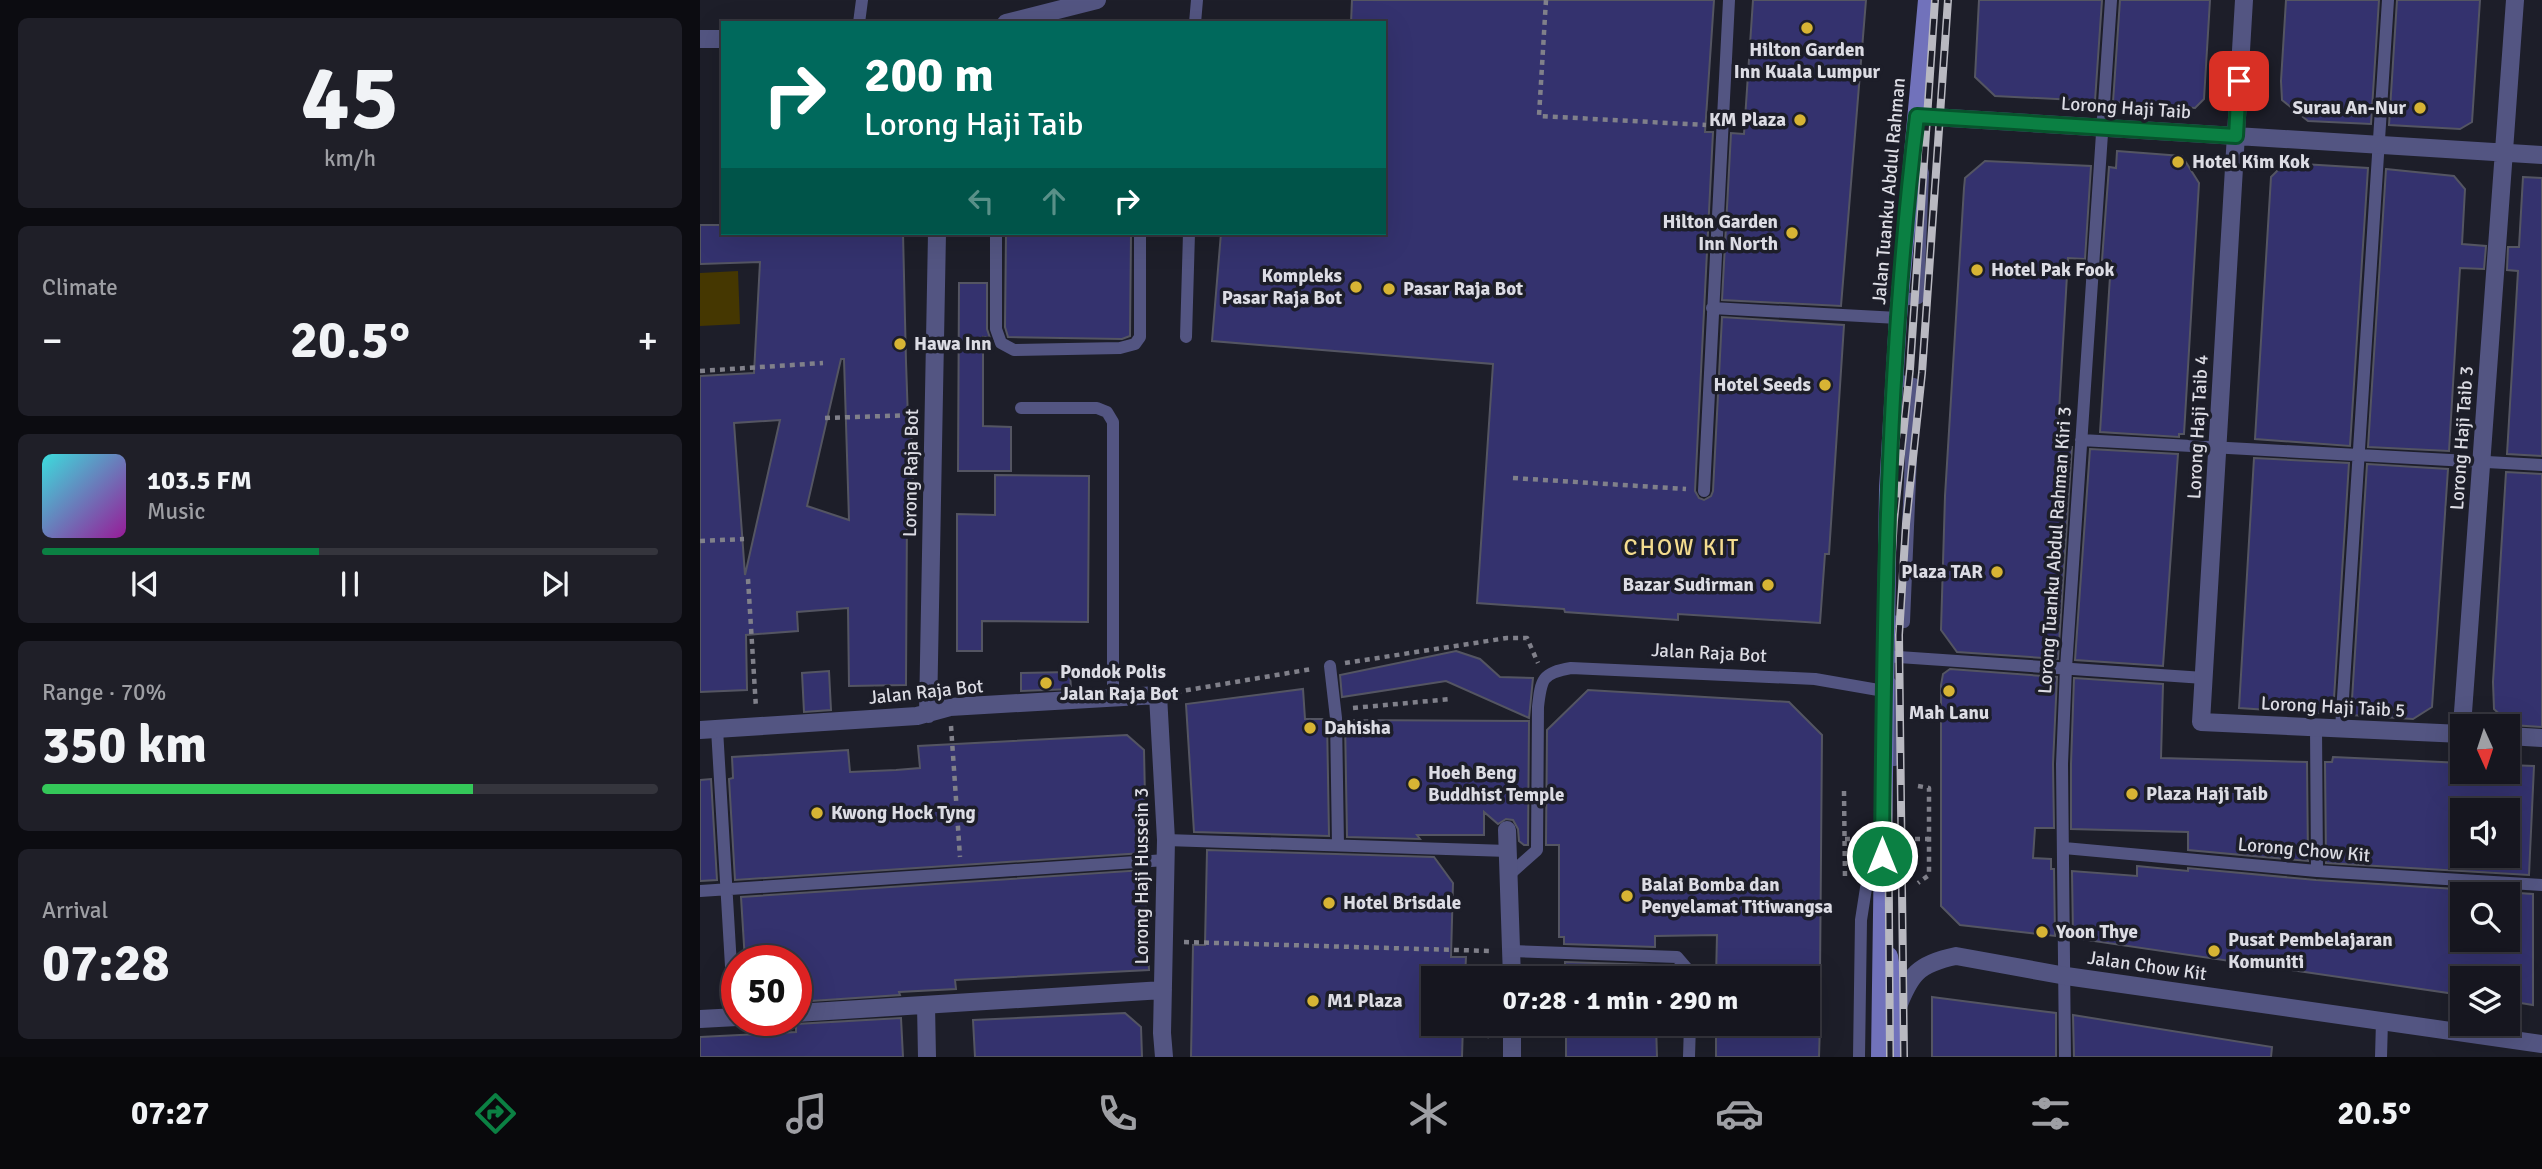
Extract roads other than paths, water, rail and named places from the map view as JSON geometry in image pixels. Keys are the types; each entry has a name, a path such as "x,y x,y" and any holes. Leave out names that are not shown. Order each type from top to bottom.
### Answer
{"main road":[{"name":"Jalan Tuanku Abdul Rahman","path":"1880,1057 1888,490 1899,309 1927,0"},
{"path":"1881,901 1897,1010 1896,1057"}],"street":[{"path":"1010,21 1044,6 1063,16 1097,0"},
{"name":"Lorong Haji Taib 4","path":"2201,722 2244,0"},
{"name":"Lorong Haji Taib 3","path":"2463,714 2515,0"},
{"path":"700,39 721,39"},
{"name":"Lorong Haji Taib","path":"1917,116 2542,155"},
{"name":"Lorong Raja Bot","path":"928,714 937,235"},
{"name":"Jalan Raja Bot","path":"708,729 928,714 950,707 1157,695"},
{"name":"Lorong Haji Hussein 3","path":"1157,695 1166,840 1164,1057"},
{"name":"Lorong Haji Taib 5","path":"2201,722 2450,734"},
{"path":"2520,737 2542,738"},
{"path":"1507,830 1512,966"},
{"name":"Jalan Chow Kit","path":"1897,1010 1909,979 1939,959 1956,956 2066,976 2542,1044"},
{"path":"812,1012 1163,990"},
{"path":"926,1005 927,1057"},
{"path":"700,1019 721,1018"},
{"path":"1512,1036 1512,1057"}],"lane":[{"path":"859,21 862,0"},
{"path":"1195,21 1197,0"},
{"path":"1704,491 1729,0"},
{"name":"Lorong Tuanku Abdul Rahman Kiri 3","path":"2065,1057 2062,764 2066,668 2111,0"},
{"path":"2341,729 2388,0"},
{"path":"996,235 996,328 1001,343 1014,350 1121,348 1135,344 1140,337 1140,235"},
{"path":"1186,337 1189,235"},
{"path":"1712,308 1899,309"},
{"path":"1021,408 1097,408 1107,412 1114,422 1113,699"},
{"path":"2081,440 2542,466"},
{"path":"1884,656 2204,678"},
{"path":"1330,666 1335,709 1338,845"},
{"name":"Jalan Raja Bot","path":"1510,874 1537,850 1538,707 1543,681 1553,671 1584,668 1884,684"},
{"path":"2316,727 2317,871"},
{"path":"708,729 730,945"},
{"path":"1166,840 1508,851"},
{"name":"Lorong Chow Kit","path":"2064,848 2317,871 2542,885"},
{"path":"1859,1057 1861,920 1866,888 1882,856"},
{"path":"700,891 1166,860"},
{"path":"1512,951 1676,957 1684,966"},
{"path":"2381,1057 2382,1021"},
{"path":"1689,1057 1690,1036"}],"railway":[{"path":"1890,1057 1887,632 1894,520 1910,369 1935,0"},
{"path":"1904,1057 1899,635 1906,524 1922,373 1948,0"}],"place":[{"name":"Hilton Garden Inn Kuala Lumpur","path":"1807,28"},
{"name":"Surau An-Nur","path":"2420,108"},
{"name":"KM Plaza","path":"1800,120"},
{"name":"Hotel Kim Kok","path":"2178,162"},
{"name":"Hilton Garden Inn North","path":"1792,233"},
{"name":"Hotel Pak Fook","path":"1977,270"},
{"name":"Kompleks Pasar Raja Bot","path":"1356,287"},
{"name":"Pasar Raja Bot","path":"1389,289"},
{"name":"Hawa Inn","path":"900,344"},
{"name":"Hotel Seeds","path":"1825,385"},
{"name":"Plaza TAR","path":"1997,572"},
{"name":"Bazar Sudirman","path":"1768,585"},
{"name":"Pondok Polis Jalan Raja Bot","path":"1046,683"},
{"name":"Mah Lanu","path":"1949,691"},
{"name":"Dahisha","path":"1310,728"},
{"name":"Hoeh Beng Buddhist Temple","path":"1414,784"},
{"name":"Plaza Haji Taib","path":"2132,794"},
{"name":"Kwong Hock Tyng","path":"817,813"},
{"name":"Balai Bomba dan Penyelamat Titiwangsa","path":"1627,896"},
{"name":"Hotel Brisdale","path":"1329,903"},
{"name":"Yoon Thye","path":"2042,932"},
{"name":"Pusat Pembelajaran Komuniti","path":"2214,951"},
{"name":"M1 Plaza","path":"1313,1001"}],"district":[{"name":"CHOW KIT","path":"1682,547"}]}
